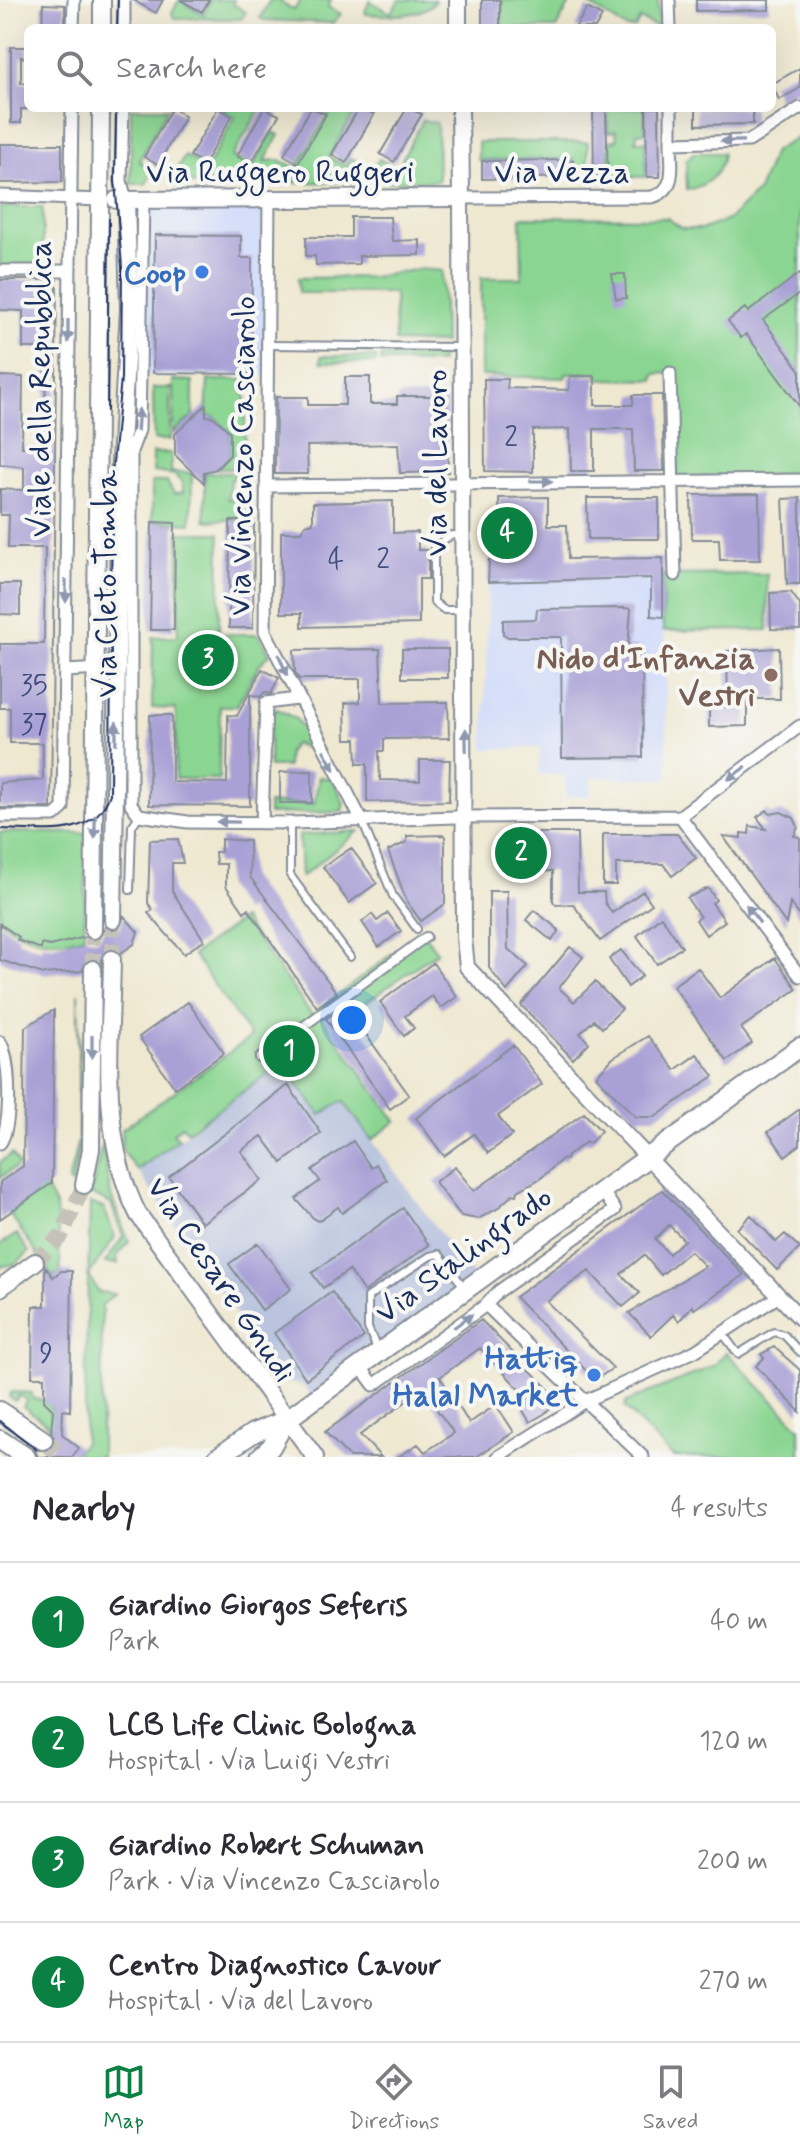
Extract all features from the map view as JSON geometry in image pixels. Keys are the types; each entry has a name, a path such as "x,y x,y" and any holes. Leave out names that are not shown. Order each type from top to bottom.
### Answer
{"main road":[{"path":"102,0 102,24"},
{"path":"458,0 458,24"},
{"name":"Viale della Repubblica","path":"93,930 101,112"},
{"name":"Via del Lavoro","path":"460,112 461,198"},
{"name":"Via Ruggero Ruggeri","path":"100,200 461,198"},
{"name":"Viale della Repubblica","path":"94,881 113,920 125,668 120,462 134,200"},
{"name":"Via Cesare Gnudi","path":"112,959 110,1119 119,1170 138,1214 315,1457"},
{"path":"84,1185 91,1149 93,969"},
{"name":"Via Stalingrado","path":"218,1457 253,1433 286,1420 800,1047"},
{"path":"3,1284 35,1262"},
{"path":"0,1411 43,1440"},
{"name":"Via Stalingrado","path":"260,1457 271,1447 286,1420"},
{"path":"0,1440 26,1457"}],"street":[{"path":"73,24 74,0"},
{"path":"124,0 124,24"},
{"path":"669,0 670,24"},
{"name":"Via Vezza","path":"461,198 661,194 672,180 671,143 749,141 800,108"},
{"name":"Viale della Repubblica","path":"0,816 54,816 61,812 64,805 72,112"},
{"name":"Viale della Repubblica","path":"123,112 121,181 134,200"},
{"path":"671,112 671,143"},
{"path":"0,196 100,200"},
{"name":"Via del Lavoro","path":"461,198 464,938 467,967 800,1318"},
{"name":"Via Vincenzo Casciarolo","path":"269,199 265,631 297,699 362,821"},
{"path":"0,271 68,271"},
{"path":"670,373 675,575"},
{"path":"267,486 463,481 800,480"},
{"path":"65,671 125,668"},
{"name":"Via Cleto Tomba","path":"125,668 131,804 139,815"},
{"path":"262,823 266,703 297,699"},
{"path":"139,815 188,822 262,823 680,816 800,726"},
{"path":"680,816 800,976"},
{"path":"260,1058 426,937"},
{"path":"0,1042 7,1066 6,1130 0,1143"},
{"name":"Via Stalingrado","path":"360,1366 374,1385 486,1305 499,1291 615,1210 602,1190"},
{"path":"498,1457 585,1401 695,1351 779,1296"},
{"name":"Via Stalingrado","path":"486,1305 643,1457"}],"lane":[{"path":"269,345 462,347"},
{"path":"463,536 452,535 436,543 434,602 444,610 463,610"},
{"path":"130,890 132,826 139,815"},
{"path":"362,821 393,896 417,929"},
{"path":"290,823 290,875 350,957"},
{"path":"378,1353 368,1328 368,1297 430,1256 439,1254 466,1289"},
{"path":"723,1334 738,1354 774,1332 784,1335 800,1352"}],"shaded area":[{"path":"147,208 262,209 274,218 272,376 145,375"},
{"path":"663,558 668,779 591,777 590,796 566,797 565,776 539,774 540,748 484,749 489,560"},
{"path":"282,1064 321,1115 343,1101 465,1267 478,1280 314,1400 303,1386 282,1381 137,1170"}],"green space":[{"path":"179,0 189,0 186,5 203,14 211,0 234,0 233,4 246,12 241,19 174,18 172,13"},
{"path":"270,0 282,0 281,3 294,10 301,0 331,0 328,7 341,14 333,23 263,20 260,18"},
{"path":"399,0 435,1 429,7 412,13 366,14 370,1 391,13"},
{"path":"502,0 572,0 558,24 502,24"},
{"path":"582,0 658,0 658,24 640,19 637,24 620,24"},
{"path":"131,112 166,112 139,161 154,169 146,184 131,184"},
{"path":"226,112 259,112 232,157 253,166 273,132 279,135 265,161 280,160 297,168 328,112 355,112 329,157 346,166 351,158 359,162 355,173 370,172 379,159 397,168 423,120 437,123 438,181 173,184 173,175 185,156 207,167 235,117"},
{"path":"608,112 645,112 645,132 637,133 636,141 645,141 646,177 609,177 609,141 617,140 616,131 608,132"},
{"path":"800,136 800,475 678,478 674,373 655,374 654,380 598,379 597,373 566,374 565,378 481,376 481,278 522,278 521,217 667,218 683,229 703,229 728,220 758,191 774,151"},
{"path":"478,142 588,142 588,177 575,177 574,159 478,160"},
{"path":"693,153 723,153 712,178 687,190 686,161"},
{"path":"0,207 43,207 43,267 0,267"},
{"path":"420,269 442,271 444,343 395,342 394,293 299,293 298,278 373,277"},
{"path":"321,356 376,357 376,363 321,362"},
{"path":"381,356 441,356 441,363 381,362"},
{"path":"173,380 193,381 193,416 173,433"},
{"path":"208,380 246,380 244,468 216,469 230,455 230,433 214,417 206,416"},
{"path":"153,388 170,388 170,440 154,440"},
{"path":"153,453 171,453 171,472 192,473 191,523 152,521 152,482 167,482 174,494 183,493 182,483 175,475 153,472"},
{"path":"205,473 240,473 230,480 228,499 237,500 239,485 248,483 248,519 205,521"},
{"path":"179,533 220,533 219,634 258,634 270,654 259,665 237,706 220,706 219,779 175,779 176,709 152,708 153,637 178,636"},
{"path":"767,574 768,630 663,631 663,575"},
{"path":"277,709 296,719 319,752 294,744 288,751 287,767 269,767 269,716"},
{"path":"319,777 333,779 344,803 342,812 268,814 268,804 314,804"},
{"path":"359,831 301,877 299,835"},
{"path":"0,832 87,833 84,936 61,941 40,940 20,933 0,920"},
{"path":"242,919 312,1015 422,931 437,952 359,1007 351,996 322,1018 396,1121 372,1140 343,1101 321,1115 282,1064 188,1131 182,1125 173,1133 179,1139 137,1170 122,1150 121,1130 251,1037 193,955"},
{"path":"78,993 81,1138 72,1184 92,1190 102,1143 111,1196 129,1242 117,1256 118,1264 105,1263 123,1237 111,1204 68,1183 78,1140"},
{"path":"12,1154 19,1165 0,1178 0,1162"},
{"path":"45,1187 56,1207 61,1271 53,1277 9,1213"},
{"path":"90,1203 104,1208 115,1237 89,1275 98,1292 115,1294 102,1305 101,1457 82,1457 76,1452 84,1442"},
{"path":"17,1234 29,1252 15,1264 0,1267 0,1245"},
{"path":"726,1352 800,1428 800,1457 673,1457 625,1408 626,1402 714,1366"},
{"path":"12,1392 32,1393 33,1399 44,1400 53,1410 53,1429 23,1406 27,1400 19,1395 15,1401 9,1397"}],"building":[{"path":"133,0 163,0 156,13"},
{"path":"180,0 209,0 202,12"},
{"path":"482,0 500,0 500,24 482,24"},
{"path":"696,0 769,0 769,10 696,11"},
{"path":"43,4 65,5 65,24 42,24"},
{"path":"587,8 602,16 597,24 577,24"},
{"path":"11,47 24,47 21,83 24,83 24,109 21,109 21,123 11,123"},
{"path":"800,68 800,88 779,100 776,82"},
{"path":"170,112 185,116 158,165 144,157"},
{"path":"216,112 232,116 204,164 190,156"},
{"path":"262,112 279,115 251,164 237,156"},
{"path":"309,112 326,114 298,163 284,155"},
{"path":"357,112 374,114 346,163 332,154"},
{"path":"405,112 422,114 394,162 380,154"},
{"path":"593,112 606,112 608,178 594,178"},
{"path":"646,112 659,112 660,177 647,177"},
{"path":"696,112 753,112 753,124 696,125"},
{"path":"0,144 62,144 62,182 0,183"},
{"path":"573,160 573,177 482,179 482,161"},
{"path":"351,217 390,217 392,241 420,240 420,255 359,256 359,264 316,265 315,256 306,256 306,237 351,237"},
{"path":"155,235 241,236 241,258 252,258 251,374 153,373"},
{"path":"800,273 800,293 763,320 800,370 800,407 746,334 741,338 728,321 745,308 748,312"},
{"path":"612,274 625,274 626,298 616,299"},
{"path":"0,280 57,280 51,808 0,808 0,783 43,780 43,743 10,743 10,708 0,708 0,644 44,644 45,548 8,548 9,515 0,515 0,489 24,490 24,467 0,464 0,376 23,377 22,447 45,447 46,348 23,348 23,311 0,310"},
{"path":"570,376 595,376 595,405 633,405 633,395 662,395 664,471 634,471 633,429 594,429 594,471 571,471 570,429 533,430 533,472 485,471 484,379 508,379 507,388 569,390"},
{"path":"345,377 370,377 370,404 397,404 397,396 446,396 448,472 400,473 398,444 307,446 308,474 275,474 276,397 308,397 308,405 345,405"},
{"path":"206,405 206,416 214,417 230,432 230,455 216,469 204,472 204,483 175,455 175,434"},
{"path":"759,494 760,560 720,560 719,539 692,539 691,495"},
{"path":"548,497 548,525 567,525 568,559 663,558 663,617 651,616 651,578 488,582 489,560 501,560 499,498"},
{"path":"587,498 659,498 659,539 588,539"},
{"path":"800,498 800,584 787,584 783,499"},
{"path":"393,501 393,533 418,532 418,550 428,550 428,579 419,579 419,624 302,627 302,613 281,613 281,532 301,532 305,525 313,523 313,503"},
{"path":"230,521 254,521 253,628 229,628"},
{"path":"152,522 175,523 174,630 150,630"},
{"path":"0,584 20,584 20,615 0,614"},
{"path":"791,592 800,605 800,630 771,629 770,593"},
{"path":"537,609 631,609 628,647 642,647 643,757 562,758 561,637 508,637 503,634 503,620 536,619"},
{"path":"779,648 780,699 747,699 747,726 709,727 709,707 728,707 727,651"},
{"path":"380,649 382,703 448,702 449,738 384,739 384,751 379,751 380,780 420,781 420,760 450,760 449,801 367,802 367,764 357,764 356,739 346,739 345,703 360,702 360,679 299,679 295,672 294,650"},
{"path":"402,649 448,649 448,678 402,678"},
{"path":"262,669 279,678 271,694 265,692 260,697 250,694 250,806 149,805 150,715 172,715 172,782 227,783 228,715 237,716"},
{"path":"312,771 312,803 280,803 280,772"},
{"path":"767,810 770,814 781,812 794,818 798,827 794,836 800,837 800,917 790,903 786,924 723,836 741,838 741,833 749,834 750,826 766,829 757,817"},
{"path":"515,833 577,833 578,892 604,892 605,903 612,913 643,891 652,904 600,941 573,904 556,905 553,901 553,871 516,872"},
{"path":"603,834 677,834 696,858 672,876 663,864 616,864 616,885 603,885"},
{"path":"445,835 445,904 421,921 407,902 388,851 407,842 407,836"},
{"path":"178,839 183,863 172,863 172,891 204,940 184,954 148,913 153,910 148,903 150,840"},
{"path":"221,839 249,841 250,877 337,993 317,1007 248,909 244,912 226,886 226,864 216,864 215,852 221,852"},
{"path":"351,848 377,883 349,903 323,867"},
{"path":"708,888 716,900 712,903 725,921 706,935 696,920 700,917 687,898"},
{"path":"489,891 507,891 508,949 528,966 507,991 489,968"},
{"path":"534,910 559,930 552,941 526,920"},
{"path":"388,913 401,931 379,947 362,922 372,914 377,921"},
{"path":"124,916 138,932 134,944 121,953 107,949 101,962 88,959 82,971 43,974 0,960 0,924 19,937 17,940 41,949 42,944 50,946 85,937 98,940 105,927 112,931 119,929"},
{"path":"661,916 682,947 657,964 637,936"},
{"path":"570,947 583,957 559,988 574,1002 595,982 622,1009 602,1028 594,1020 580,1033 589,1043 573,1059 521,1005"},
{"path":"621,950 642,976 628,987 609,959"},
{"path":"775,958 797,989 741,1028 752,1043 727,1061 673,986 698,968 720,998"},
{"path":"433,963 457,997 441,1008 432,996 405,1016 414,1028 404,1036 380,1002"},
{"path":"188,1002 224,1053 175,1088 139,1037"},
{"path":"345,1005 409,1095 390,1109 326,1019"},
{"path":"54,1010 52,1183 0,1219 0,1182 23,1166 25,1027"},
{"path":"648,1036 675,1070 697,1054 714,1076 655,1117 636,1117 596,1076 613,1058"},
{"path":"513,1045 542,1084 498,1116 512,1135 488,1153 474,1134 444,1156 416,1118"},
{"path":"288,1085 321,1133 282,1163 262,1136 241,1151 262,1180 202,1223 169,1177"},
{"path":"800,1109 800,1145 785,1156 768,1132"},
{"path":"584,1113 601,1131 590,1143 586,1142 541,1178 478,1219 461,1216 435,1182 455,1167 474,1191"},
{"path":"353,1141 371,1168 376,1164 387,1180 342,1213 338,1207 318,1221 296,1199 320,1181 312,1170"},
{"path":"662,1190 744,1275 694,1309 692,1306 679,1321 673,1315 651,1336 629,1313 705,1266 690,1251 661,1275 644,1255 621,1274 640,1293 623,1307 589,1271 546,1301 613,1368 595,1380 515,1297","holes":["669,1225 684,1240 669,1254 655,1239"]},
{"path":"403,1208 429,1245 364,1292 349,1270 323,1288 312,1273"},
{"path":"751,1215 776,1242 785,1234 800,1248 777,1270 737,1229"},
{"path":"258,1243 291,1289 262,1310 229,1264"},
{"path":"45,1266 53,1277 61,1271 72,1271 70,1411 63,1410 62,1434 79,1448 72,1457 38,1457 35,1450 49,1450 55,1440 51,1431 53,1410 44,1401 44,1377 32,1377 33,1306 45,1306"},
{"path":"332,1292 364,1337 306,1379 274,1333"},
{"path":"481,1320 559,1400 544,1414 530,1422 522,1409 531,1401 480,1348 440,1377 469,1423 496,1405 514,1432 476,1457 398,1457 418,1444 425,1452 454,1433 422,1390 360,1435 381,1457 349,1457 325,1432"},
{"path":"774,1347 800,1370 800,1412 756,1366 764,1358 761,1354"}],"tunnel":[{"path":"112,959 113,920"},
{"path":"93,930 93,969"},
{"path":"35,1262 61,1236 84,1185"},
{"path":"43,1440 64,1457"}],"tram line":[{"path":"117,24 118,0"},
{"path":"0,829 48,830 78,826 92,819 110,794 112,474 121,378 122,267 115,181 116,112"},
{"path":"107,411 109,219"},
{"path":"0,1421 36,1449"}],"place":[{"name":"Coop","path":"202,272"},
{"name":"Centro Diagnostico Cavour","path":"507,533"},
{"name":"Giardino Robert Schuman","path":"208,660"},
{"name":"Nido d'Infanzia Vestri","path":"771,675"},
{"name":"LCB Life Clinic Bologna","path":"521,853"},
{"name":"Giardino Giorgos Seferis","path":"289,1051"},
{"name":"Hattiq Halal Market","path":"594,1375"}]}
